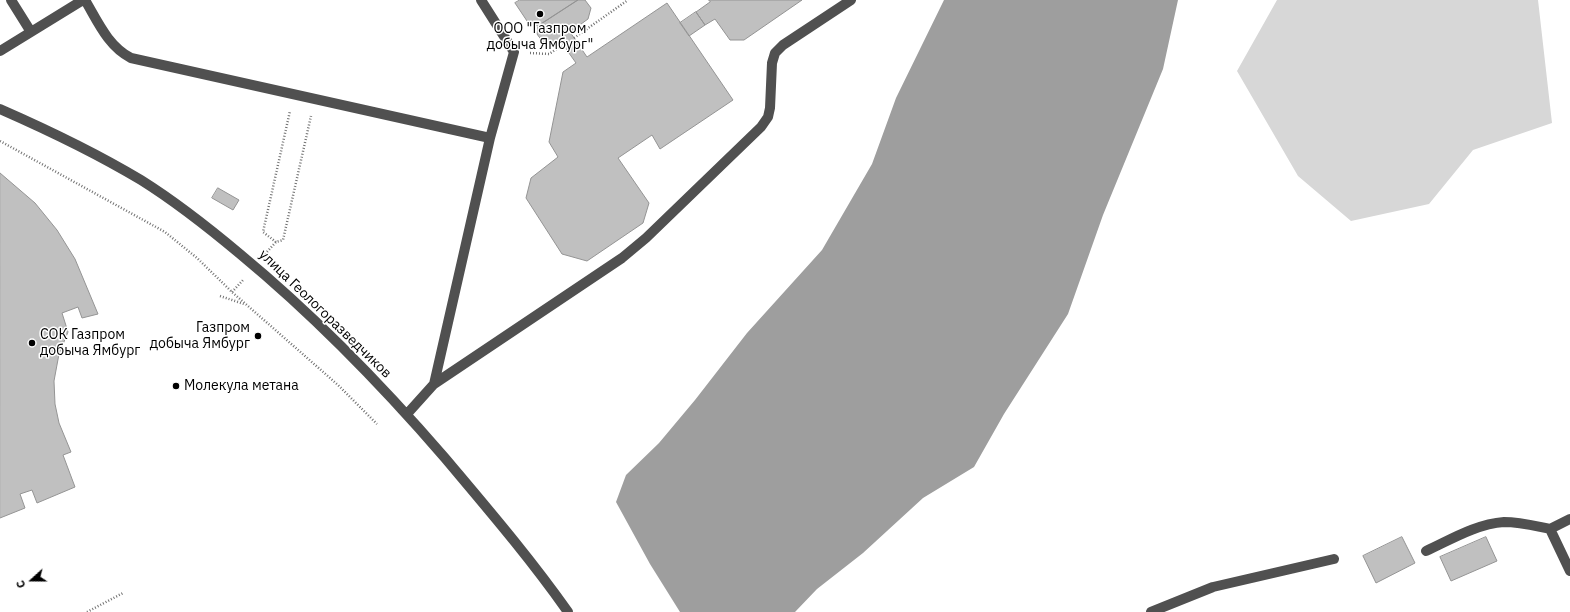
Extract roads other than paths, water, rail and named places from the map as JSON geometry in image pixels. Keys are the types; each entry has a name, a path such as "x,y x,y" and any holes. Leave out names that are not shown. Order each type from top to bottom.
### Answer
{"street":[{"path":"11,0 30,32"},
{"path":"0,51 84,0 112,44 120,52 131,58 490,138"},
{"path":"434,384 490,138 514,52 481,0"},
{"path":"407,414 434,384 622,258 646,238 761,127 768,118 770,108 772,63 775,53 783,45 851,0"},
{"name":"улица Геологоразведчиков","path":"0,109 79,145 142,181 206,225 255,266 352,355 407,414 516,544 568,612"},
{"path":"1426,551 1472,530 1487,525 1503,522 1519,523 1550,529 1570,519"},
{"path":"1550,529 1570,571"},
{"path":"1151,612 1213,587 1334,559"}],"place":[{"name":"ООО \"Газпром добыча Ямбург\"","path":"540,14"},
{"name":"Газпром добыча Ямбург","path":"258,336"},
{"name":"СОК Газпром добыча Ямбург","path":"32,343"},
{"name":"Молекула метана","path":"176,386"}]}
